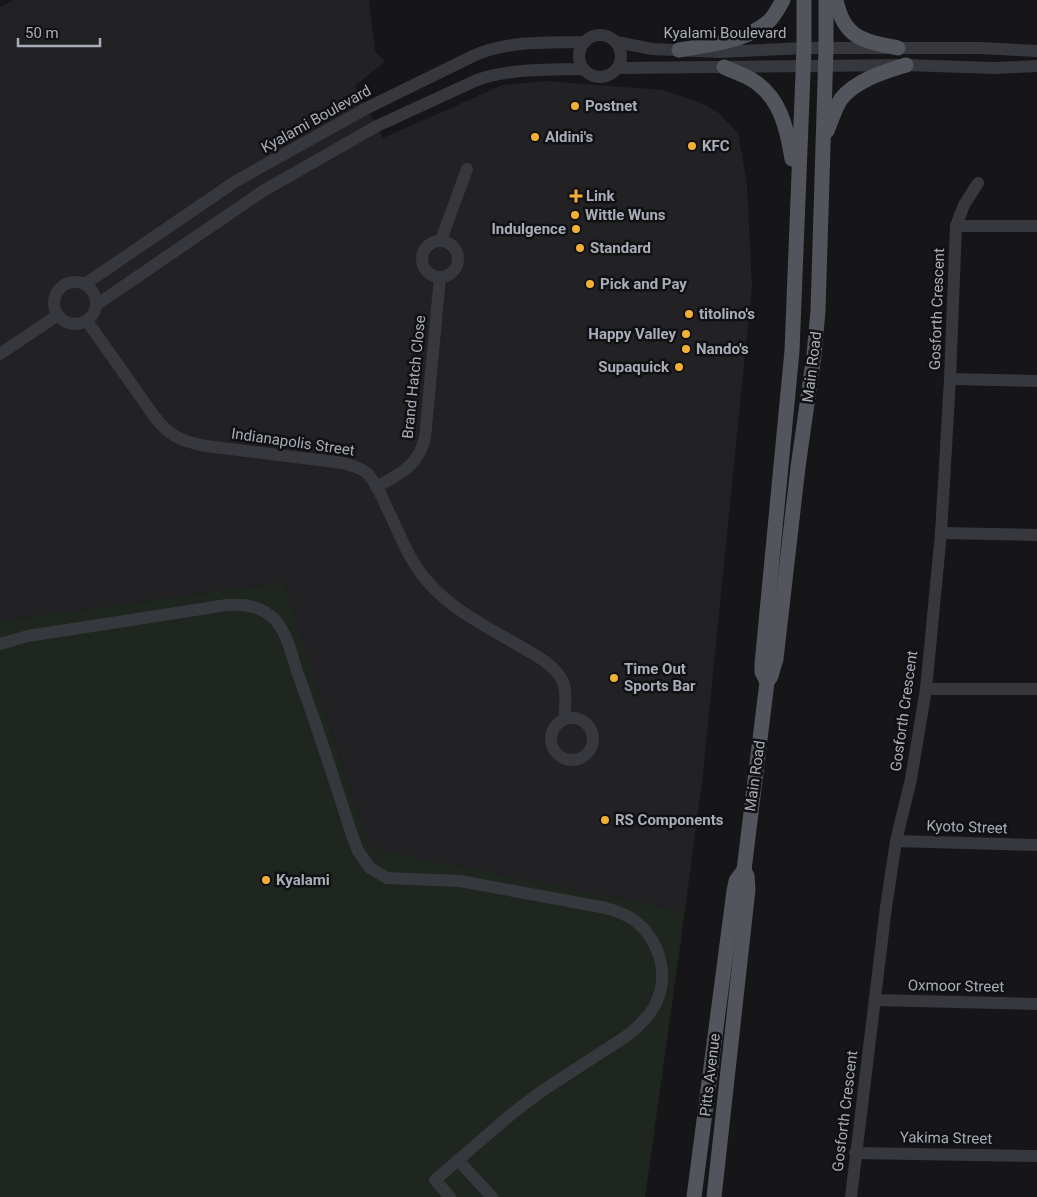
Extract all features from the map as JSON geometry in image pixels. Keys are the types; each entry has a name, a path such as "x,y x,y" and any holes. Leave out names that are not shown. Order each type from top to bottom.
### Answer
{"main road":[{"path":"679,50 724,42 752,33 768,22 784,0"},
{"path":"804,0 804,48"},
{"path":"826,0 826,48"},
{"path":"836,0 846,27 854,34 865,41 898,48"},
{"name":"Main Road","path":"767,682 762,672 762,664 792,351 804,48"},
{"name":"Main Road","path":"733,954 748,889 748,876 744,870 767,682 771,676 776,659 798,467 814,355 818,311 826,48"},
{"path":"824,140 840,100 849,91 880,74 906,65"},
{"path":"724,67 750,78 780,108 785,123 797,193"},
{"name":"Pitts Avenue","path":"694,1197 733,954"},
{"name":"Pitts Avenue","path":"714,1197 733,954"}],"street":[{"name":"Kyalami Boulevard","path":"85,284 253,171 367,108 473,56 502,46 585,42 600,36 611,38 616,42 652,49 719,52 804,48 1003,48 1037,51"},
{"path":"585,42 579,54 580,60 584,69 593,76 600,77 613,73 618,68 621,54 616,42"},
{"path":"935,48 935,66"},
{"path":"618,68 906,65 994,68 1037,66"},
{"path":"96,305 263,191 377,126 494,74 520,71 584,69"},
{"path":"441,240 466,169"},
{"name":"Gosforth Crescent","path":"851,1197 886,907 896,841 911,779 926,689 941,533 956,226 964,205 978,183"},
{"path":"956,226 1037,226"},
{"path":"441,240 452,244 456,248 459,259 455,270 446,276 440,277 434,276 425,269 422,258 423,252 430,243 441,240"},
{"name":"Brand Hatch Close","path":"376,487 410,467 422,449 425,438 440,277"},
{"path":"78,282 85,284 94,293 96,305 92,316 87,321 81,323 68,323 58,315 54,303 58,291 70,283 78,282"},
{"path":"0,354 58,315"},
{"name":"Indianapolis Street","path":"87,321 154,416 163,428 173,436 206,446 343,463 356,467 366,473 376,487 414,564 442,597 542,660 562,679 565,688 565,718 562,721"},
{"path":"950,379 1037,381"},
{"path":"941,533 1037,535"},
{"path":"0,644 28,636 227,605 243,604 256,608 269,615 282,631 308,699 353,838 358,851 370,868 387,878 460,881 606,908 634,920 644,929 656,945 661,964 661,988 657,1003 648,1016 641,1025 628,1035 528,1101 435,1180 450,1197"},
{"path":"926,689 1037,689"},
{"name":"Kyoto Street","path":"896,841 1037,845"},
{"name":"Oxmoor Street","path":"874,1000 1037,1004"},
{"name":"Yakima Street","path":"856,1153 1037,1156"},
{"path":"458,1160 492,1197"}],"shaded area":[{"path":"13,0 369,0 375,51 385,61 355,86 383,138 503,85 545,81 663,90 699,102 719,113 738,133 747,184 752,285 703,774 685,911 377,850 367,844 284,582 0,621 0,7"},
{"name":"Kyalami","path":"284,582 367,844 378,850 685,911 645,1197 0,1197 0,621"}],"place":[{"name":"Postnet","path":"575,106"},
{"name":"Aldini's","path":"535,137"},
{"name":"KFC","path":"692,146"},
{"name":"Link","path":"576,196"},
{"name":"Wittle Wuns","path":"575,215"},
{"name":"Indulgence","path":"576,229"},
{"name":"Standard","path":"580,248"},
{"name":"Pick and Pay","path":"590,284"},
{"name":"titolino's","path":"689,314"},
{"name":"Happy Valley","path":"686,334"},
{"name":"Nando's","path":"686,349"},
{"name":"Supaquick","path":"679,367"},
{"name":"Time Out Sports Bar","path":"614,678"},
{"name":"RS Components","path":"605,820"},
{"name":"Kyalami","path":"266,880"}]}
